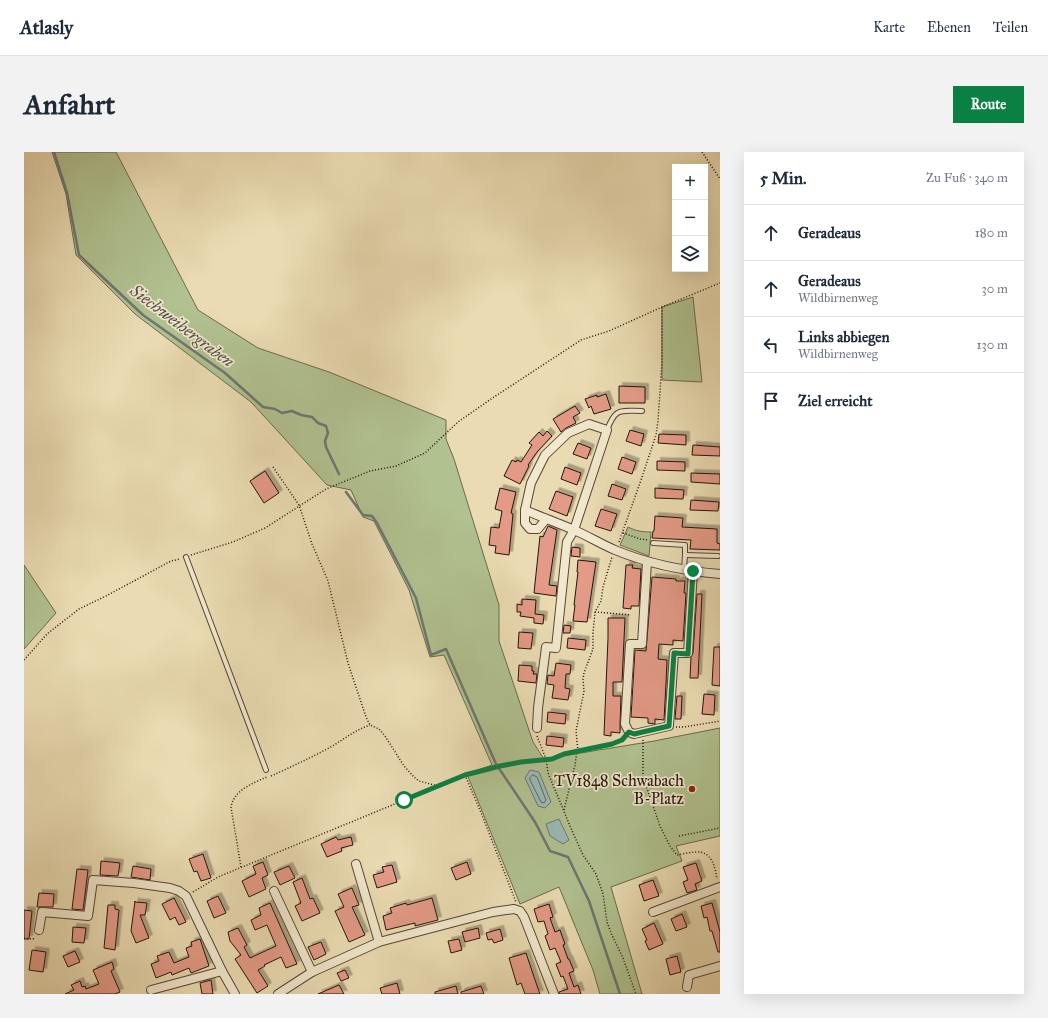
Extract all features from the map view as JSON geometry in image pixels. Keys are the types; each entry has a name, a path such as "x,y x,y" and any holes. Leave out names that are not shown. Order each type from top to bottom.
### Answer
{"street":[{"path":"537,728 538,708 546,647 556,648 567,542 574,530 608,430 589,424 568,433 545,455 531,483 525,523 530,529 538,529 546,519"},
{"path":"526,510 574,530 616,550 647,562 684,570 720,574"},
{"path":"647,562 642,644 630,644 625,724 629,732 634,734 669,726 674,653 688,654 693,571"},
{"path":"356,864 379,942"},
{"path":"39,930 42,912 88,916 93,880 134,883 170,888 180,891 186,896 191,905 222,971 235,994"},
{"path":"653,912 720,888"},
{"path":"274,890 312,972"},
{"path":"278,994 312,972 379,942 493,912 517,910 524,917 554,994"},
{"path":"687,987 689,975 720,966"},
{"path":"151,990 222,971"}],"lane":[{"path":"608,430 612,418 619,412 642,411"},
{"path":"653,543 685,545 684,570"},
{"path":"685,554 718,556"},
{"path":"186,557 266,770"}],"path":[{"path":"702,152 720,179"},
{"path":"24,660 47,634 79,609 113,593 171,561 233,542 265,528 326,489 370,472 396,466 425,453 458,422 581,340 609,331 720,283"},
{"path":"563,811 575,765 577,751 576,731 584,691 584,673 593,649 595,612 601,601 603,587 611,560 623,533 656,435 662,362 662,307"},
{"path":"273,467 299,505 312,544 328,581 348,663 370,725 379,729 385,736 404,766 414,777 419,781 438,786"},
{"path":"623,533 640,539 652,541 653,543"},
{"path":"595,612 631,615"},
{"path":"669,726 684,727 720,721"},
{"path":"241,867 231,807 232,802 240,792 257,782 331,747 360,728 370,725"},
{"path":"537,728 538,741 546,759 548,773 583,855 596,874 603,894 607,922 623,958 636,994"},
{"path":"186,896 218,877 241,867 465,775 521,762 552,759 564,754 612,744 622,740 629,732"},
{"path":"644,732 643,777 660,826 670,846 677,855 698,852 704,853 713,861 720,888"},
{"path":"465,775 482,815 517,910"},
{"path":"679,836 720,828"},
{"path":"24,938 34,939 39,930"}],"green space":[{"path":"52,152 116,152 198,310 258,348 329,372 446,420 446,439 454,459 499,605 499,641 533,742 544,759 654,741 720,728 720,836 676,846 682,861 611,887 642,994 600,994 593,970 559,887 520,904 467,774 492,765 444,655 430,657 409,590 374,521 363,517 351,490 327,485 251,402 135,314 76,255 66,194"},
{"path":"693,297 702,382 662,380 662,307"},
{"path":"628,527 639,531 651,532 649,556 620,545"},
{"path":"24,565 56,613 24,649"}],"water":[{"path":"530,770 539,772 551,802 545,808 538,806 525,778"},
{"path":"559,819 569,840 563,844 550,836 546,824"}],"building":[{"path":"619,386 645,387 645,403 619,403"},
{"path":"606,394 611,409 594,414 591,406 589,408 585,399"},
{"path":"575,406 580,413 573,417 576,423 561,432 553,419"},
{"path":"630,430 644,434 641,446 626,441"},
{"path":"547,431 552,436 537,452 528,465 529,466 520,484 504,476 512,460 521,462 532,445 529,443 539,432 543,436"},
{"path":"659,434 686,435 686,445 658,443"},
{"path":"578,443 591,448 587,459 573,454"},
{"path":"693,445 720,447 720,456 692,455"},
{"path":"622,457 636,462 632,474 618,469"},
{"path":"657,461 685,462 685,471 657,470"},
{"path":"565,467 581,473 577,485 561,479"},
{"path":"265,471 279,493 264,503 250,481"},
{"path":"691,473 720,474 720,484 691,482"},
{"path":"612,484 626,489 622,500 608,496"},
{"path":"500,488 516,492 511,513 513,514 509,555 495,553 496,546 489,545 491,527 499,528 502,511 495,509"},
{"path":"655,488 684,490 683,499 655,498"},
{"path":"556,491 573,497 567,516 549,509"},
{"path":"691,500 719,502 718,511 690,510"},
{"path":"601,509 617,514 611,531 595,526"},
{"path":"655,516 683,518 682,527 717,529 717,543 720,544 720,550 690,549 691,540 652,538"},
{"path":"548,526 557,530 549,585 557,586 556,596 534,593 540,536 543,537"},
{"path":"572,547 580,548 580,557 571,556"},
{"path":"578,560 596,562 587,622 573,621"},
{"path":"626,565 633,565 632,568 641,569 639,606 631,606 631,609 623,608"},
{"path":"652,577 685,581 684,593 686,593 683,641 673,640 673,645 659,644 658,659 667,660 666,683 664,720 655,719 655,724 648,723 648,718 631,717 635,650 646,651"},
{"path":"697,594 702,594 698,678 690,678 691,657 693,653"},
{"path":"522,599 536,600 535,614 544,615 543,624 534,623 534,618 520,616 521,612 517,612 517,604 522,605"},
{"path":"608,618 625,618 622,682 613,682 613,696 621,696 620,733 611,732 611,736 604,735"},
{"path":"564,625 571,626 570,633 563,633"},
{"path":"519,632 533,633 531,649 518,648"},
{"path":"568,638 586,640 585,650 567,648"},
{"path":"714,647 720,647 720,686 712,685"},
{"path":"556,663 571,665 570,674 566,674 565,688 570,689 568,700 552,698 554,685 547,684 548,675 554,676"},
{"path":"519,665 532,666 532,671 534,671 533,674 537,674 536,683 518,681"},
{"path":"704,694 715,695 714,715 702,714"},
{"path":"677,696 682,696 681,719 675,719"},
{"path":"548,712 566,714 565,724 547,722"},
{"path":"547,736 564,738 563,747 546,745"},
{"path":"336,837 338,840 351,837 353,845 341,848 342,851 327,857 321,844"},
{"path":"203,854 211,878 201,881 197,871 194,872 189,859"},
{"path":"101,861 120,863 118,876 100,875"},
{"path":"263,862 268,875 262,878 266,889 249,897 242,881 256,874 253,866"},
{"path":"467,862 471,874 456,880 451,868"},
{"path":"696,863 702,881 695,884 697,890 687,893 683,882 688,880 683,867"},
{"path":"392,865 397,882 377,888 373,875 384,872 382,867"},
{"path":"133,866 151,869 150,880 131,877"},
{"path":"289,866 295,878 280,885 274,872"},
{"path":"77,869 88,870 83,910 72,909"},
{"path":"302,878 310,899 313,898 320,913 302,921 295,906 301,903 293,882"},
{"path":"653,880 659,896 644,901 639,885"},
{"path":"352,888 359,905 352,907 365,935 349,942 335,911 344,907 338,894"},
{"path":"39,893 54,894 53,907 37,907"},
{"path":"218,896 226,913 214,918 207,901"},
{"path":"174,898 186,922 179,925 175,917 170,920 162,904"},
{"path":"432,898 438,920 415,926 415,923 386,930 383,916 392,913 390,908"},
{"path":"135,901 147,903 145,915 140,915 149,938 136,943 131,931"},
{"path":"270,903 297,964 286,968 281,957 264,965 265,966 258,970 268,986 257,993 235,959 241,955 230,941 228,932 238,928 247,945 244,947 250,958 276,946 267,925 255,930 251,920 261,915 259,908"},
{"path":"712,903 720,932 720,952 718,952 712,931 710,931 707,917 704,918 701,906"},
{"path":"549,904 553,917 550,918 555,932 560,930 565,944 563,945 574,971 569,973 574,987 578,985 581,994 559,994 559,992 568,989 556,964 561,962 555,948 550,950 545,936 548,934 544,921 538,922 534,909"},
{"path":"108,905 115,905 115,909 119,910 115,950 104,948"},
{"path":"24,910 32,911 29,939 24,939"},
{"path":"682,914 687,927 676,931 671,919"},
{"path":"654,923 663,944 649,950 645,941 647,940 642,929"},
{"path":"73,927 86,928 84,943 72,942"},
{"path":"478,928 480,938 465,942 462,932"},
{"path":"500,929 503,940 494,943 492,939 488,940 486,933"},
{"path":"200,939 209,966 191,973 189,968 172,975 171,972 156,978 151,964 159,961 157,956 169,952 174,963 189,957 186,948 192,946 191,942"},
{"path":"459,939 462,950 451,953 448,941"},
{"path":"321,942 326,954 314,960 308,947"},
{"path":"32,950 46,952 43,972 29,970"},
{"path":"75,951 80,962 68,967 63,956"},
{"path":"526,953 540,994 525,994 521,983 517,985 509,958"},
{"path":"677,956 681,972 670,975 666,959"},
{"path":"112,962 114,969 111,971 120,992 115,994 65,994 74,990 71,985 80,981 82,987 85,986 86,989 99,984 93,970"},
{"path":"345,970 349,978 341,981 337,973"},
{"path":"211,980 213,994 202,994 200,983"},
{"path":"397,983 400,994 382,994 380,988"},
{"path":"339,985 344,994 318,994"},
{"path":"456,986 458,994 435,994 435,992"},
{"path":"481,986 484,994 461,994 461,992"}],"waterway":[{"name":"Siechweihergraben","path":"54,152 67,193 79,255 143,315 225,373 263,407 275,409 282,413 292,411 301,415 312,417 318,423 326,426 328,433 325,441 326,447 339,474"},
{"name":"Siechweihergraben","path":"346,492 363,515 372,516 377,523 416,598 431,655 446,649 496,764 535,822 550,851 568,857 589,901 620,994"}],"place":[{"name":"TV1848 Schwabach B-Platz","path":"692,789"}],"route":[{"path":"404,800 465,775 521,762 552,759 564,754 612,744 622,740 629,732 634,734 669,726 674,653 688,654 693,571"}]}
